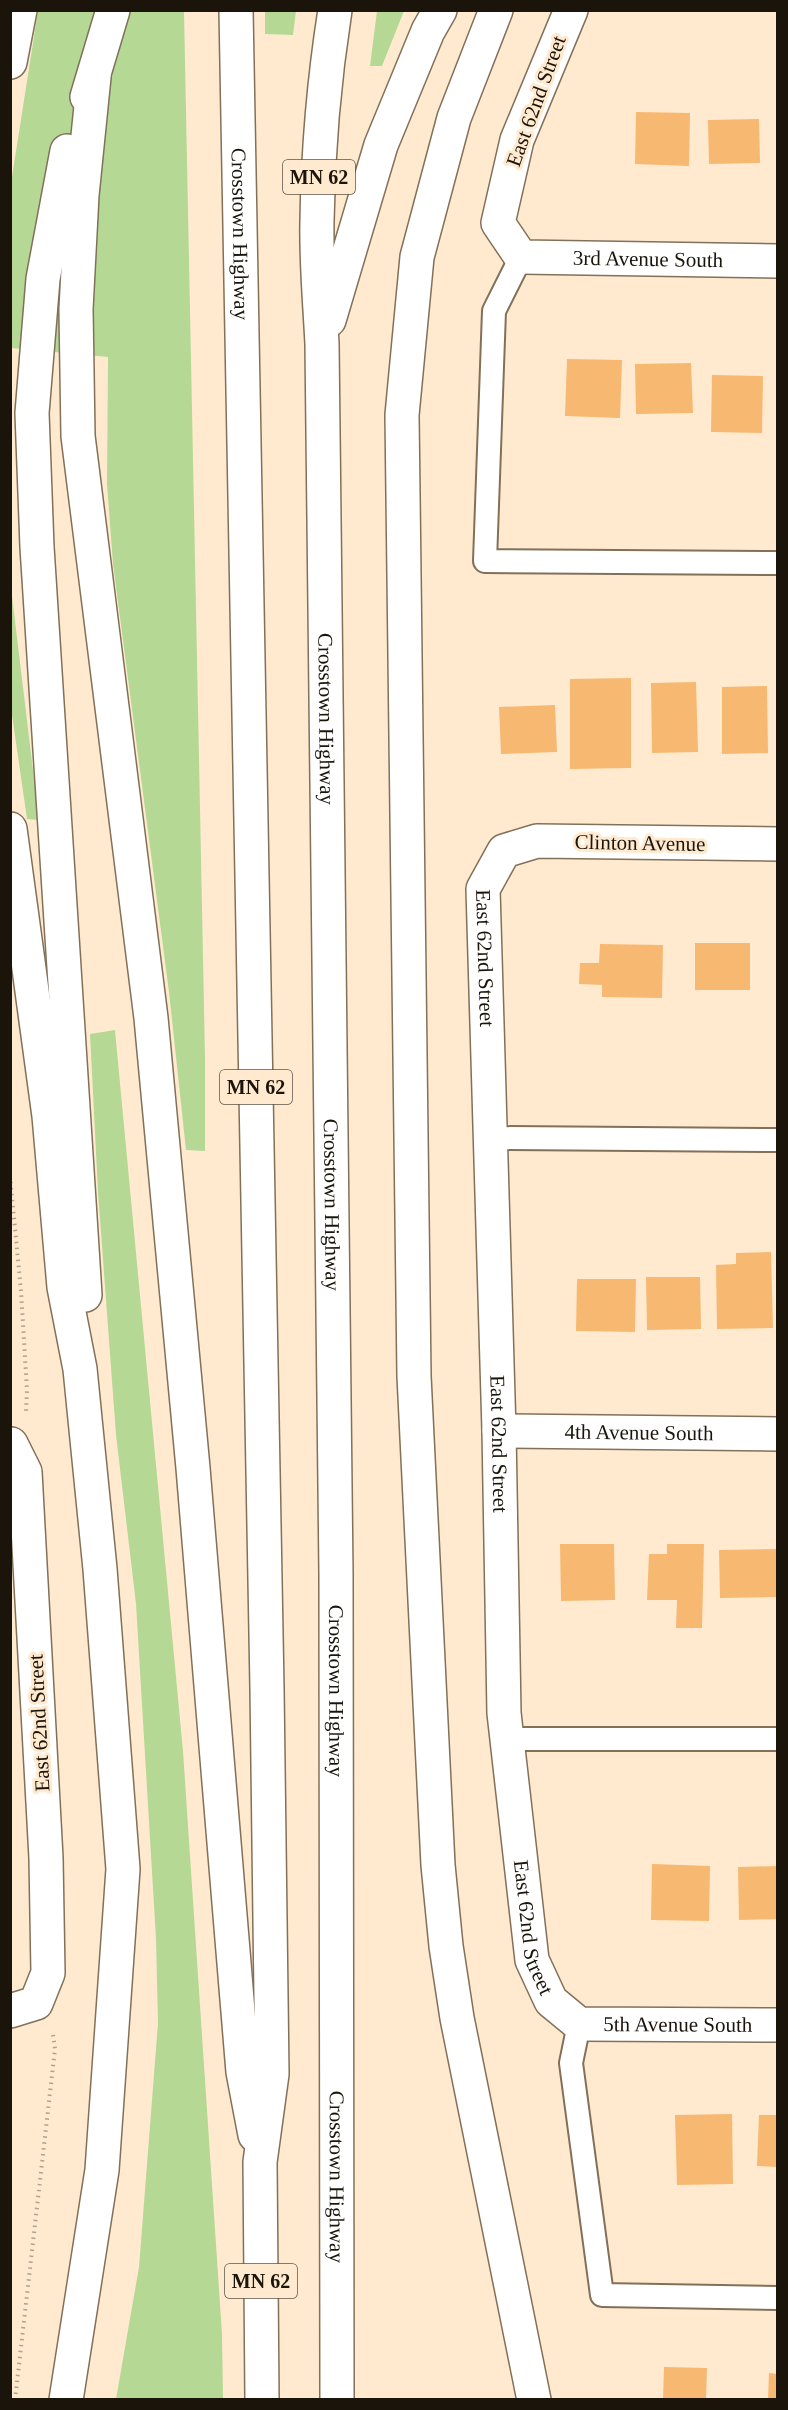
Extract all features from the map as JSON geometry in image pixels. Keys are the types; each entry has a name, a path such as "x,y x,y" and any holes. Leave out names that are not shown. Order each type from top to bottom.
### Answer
{"main road":[{"path":"10,63 20,10"},
{"path":"80,1369 86,1286 37,547 32,413 43,279 66,155 94,77 113,10"},
{"name":"Crosstown Highway","path":"236,10 267,1676 272,2073 260,2162 262,2400"},
{"name":"Crosstown Highway","path":"335,10 329,48 316,223 322,345 336,1574 337,2400"},
{"path":"322,345 381,145 428,31 440,10"},
{"path":"496,10 454,118 417,257 402,416 414,1376 438,1865 446,1946 459,2029 534,2400"},
{"name":"East 62nd Street","path":"520,257 498,223 517,140 571,10"},
{"path":"94,77 82,195 78,264 76,309 78,436 151,1018 194,1479 243,2072 260,2162"},
{"name":"3rd Avenue South","path":"520,257 777,261"},
{"path":"10,829 49,1116 64,1287 80,1369 123,1869 102,2170 66,2400"},
{"name":"Clinton Avenue","path":"504,851 537,841 777,844"},
{"name":"East 62nd Street","path":"504,851 483,889 500,1431 503,1678 507,1739 532,1960 551,2001 579,2024"},
{"name":"4th Avenue South","path":"500,1431 777,1434"},
{"name":"East 62nd Street","path":"10,1444 25,1472 46,1858 48,1973 23,2007"},
{"name":"5th Avenue South","path":"579,2024 777,2025"}],"lane":[{"path":"520,257 494,311 485,561 777,563"},
{"path":"491,1138 777,1140"},
{"path":"507,1739 777,1739"},
{"path":"579,2024 571,2063 603,2295 777,2298"}],"path":[{"path":"10,1176 21,1291 27,1390 25,1416 10,1444"},
{"path":"15,2400 55,2049 51,2026 23,2007"}],"green space":[{"path":"38,11 184,11 205,1151 186,1150 169,992 113,564 107,484 108,357 11,348 11,183"},
{"path":"265,11 296,11 293,35 265,34"},
{"path":"377,11 404,11 382,66 370,66"},
{"path":"10,564 39,820 27,819 11,708"},
{"path":"115,1030 183,1751 222,2334 223,2399 116,2399 139,2267 158,2023 156,1939 136,1604 116,1435 98,1192 90,1034"}],"building":[{"path":"636,112 690,113 689,166 635,164"},
{"path":"759,119 760,163 709,164 708,120"},
{"path":"567,359 622,360 620,418 565,416"},
{"path":"691,363 693,413 636,414 635,364"},
{"path":"712,375 763,376 762,433 711,432"},
{"path":"631,678 631,768 570,769 570,679"},
{"path":"696,682 698,752 652,753 651,683"},
{"path":"767,686 768,753 722,754 722,687"},
{"path":"555,705 557,752 501,754 499,707"},
{"path":"695,943 750,943 750,990 695,990"},
{"path":"600,944 663,945 662,998 602,997 602,985 579,984 580,963 599,963"},
{"path":"771,1252 773,1328 717,1329 716,1265 736,1264 736,1253"},
{"path":"646,1277 700,1277 701,1329 647,1330"},
{"path":"577,1279 636,1279 635,1332 576,1331"},
{"path":"560,1544 614,1544 615,1600 561,1601"},
{"path":"667,1544 704,1544 702,1628 676,1628 677,1600 647,1600 649,1554 667,1554"},
{"path":"778,1549 778,1597 720,1598 719,1550"},
{"path":"652,1864 710,1866 709,1921 651,1920"},
{"path":"778,1866 778,1919 739,1920 738,1867"},
{"path":"732,2114 733,2184 677,2185 675,2115"},
{"path":"759,2115 778,2115 778,2167 757,2166"},
{"path":"664,2367 707,2368 706,2400 663,2400"},
{"path":"769,2373 778,2374 778,2400 768,2400"}]}
